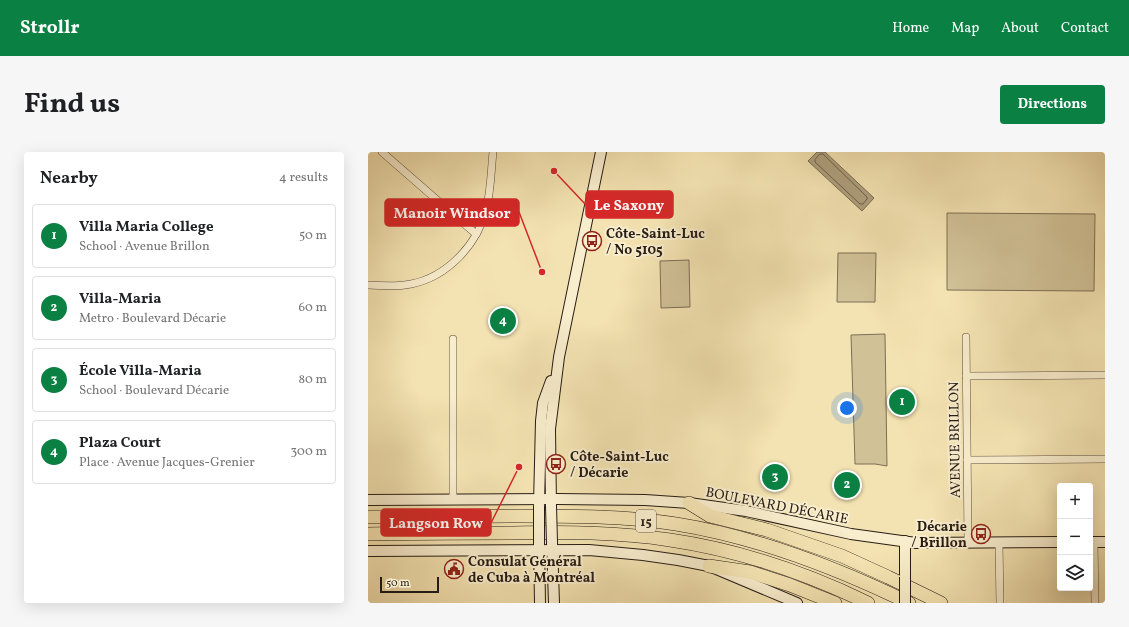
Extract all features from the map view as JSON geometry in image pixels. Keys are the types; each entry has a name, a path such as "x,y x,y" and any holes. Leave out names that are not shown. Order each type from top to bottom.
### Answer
{"highway":[{"path":"689,503 710,516 767,530 836,554 941,603"},
{"name":"15","path":"368,517 581,516 675,524 724,534 789,552 843,572 910,603"},
{"name":"15","path":"368,534 600,533 670,540 726,551 780,566 868,603"},
{"path":"709,566 750,572 790,585 835,603"}],"main road":[{"path":"554,603 550,429 559,357 601,152"},
{"path":"540,603 539,451 542,409 559,357"},
{"name":"BOULEVARD DÉCARIE","path":"368,500 551,502 630,499 689,503 754,512 851,534 919,543 1057,542"},
{"path":"905,541 905,603"},
{"path":"1093,542 1105,542"},
{"path":"368,551 552,546 627,553 709,566 797,603"}],"street":[{"path":"382,152 476,234"},
{"path":"368,286 409,284 433,277 453,263 476,234 482,222 487,204 493,152"},
{"name":"AVENUE BRILLON","path":"966,337 968,542"},
{"path":"453,500 454,339"},
{"path":"966,376 1105,375"},
{"path":"967,460 1105,459"},
{"path":"999,543 1000,603"},
{"path":"1093,555 1095,603"}],"shaded area":[{"path":"947,213 1095,214 1094,291 947,290"},
{"path":"838,253 876,253 875,302 837,302"},
{"path":"689,260 690,307 661,308 660,261"},
{"path":"885,334 887,466 875,464 855,464 851,335"}],"water":[{"path":"817,152 825,152 874,198 862,211 808,161"}],"place":[{"name":"Le Saxony","path":"554,171"},
{"name":"Côte-Saint-Luc / No 5105","path":"592,241"},
{"name":"Manoir Windsor","path":"542,272"},
{"name":"Plaza Court","path":"503,321"},
{"name":"Villa Maria College","path":"902,402"},
{"name":"Côte-Saint-Luc / Décarie","path":"556,464"},
{"name":"Langson Row","path":"519,467"},
{"name":"École Villa-Maria","path":"775,477"},
{"name":"Villa-Maria","path":"847,485"},
{"name":"Décarie / Brillon","path":"981,534"},
{"name":"Consulat Général de Cuba à Montréal","path":"454,569"}]}
